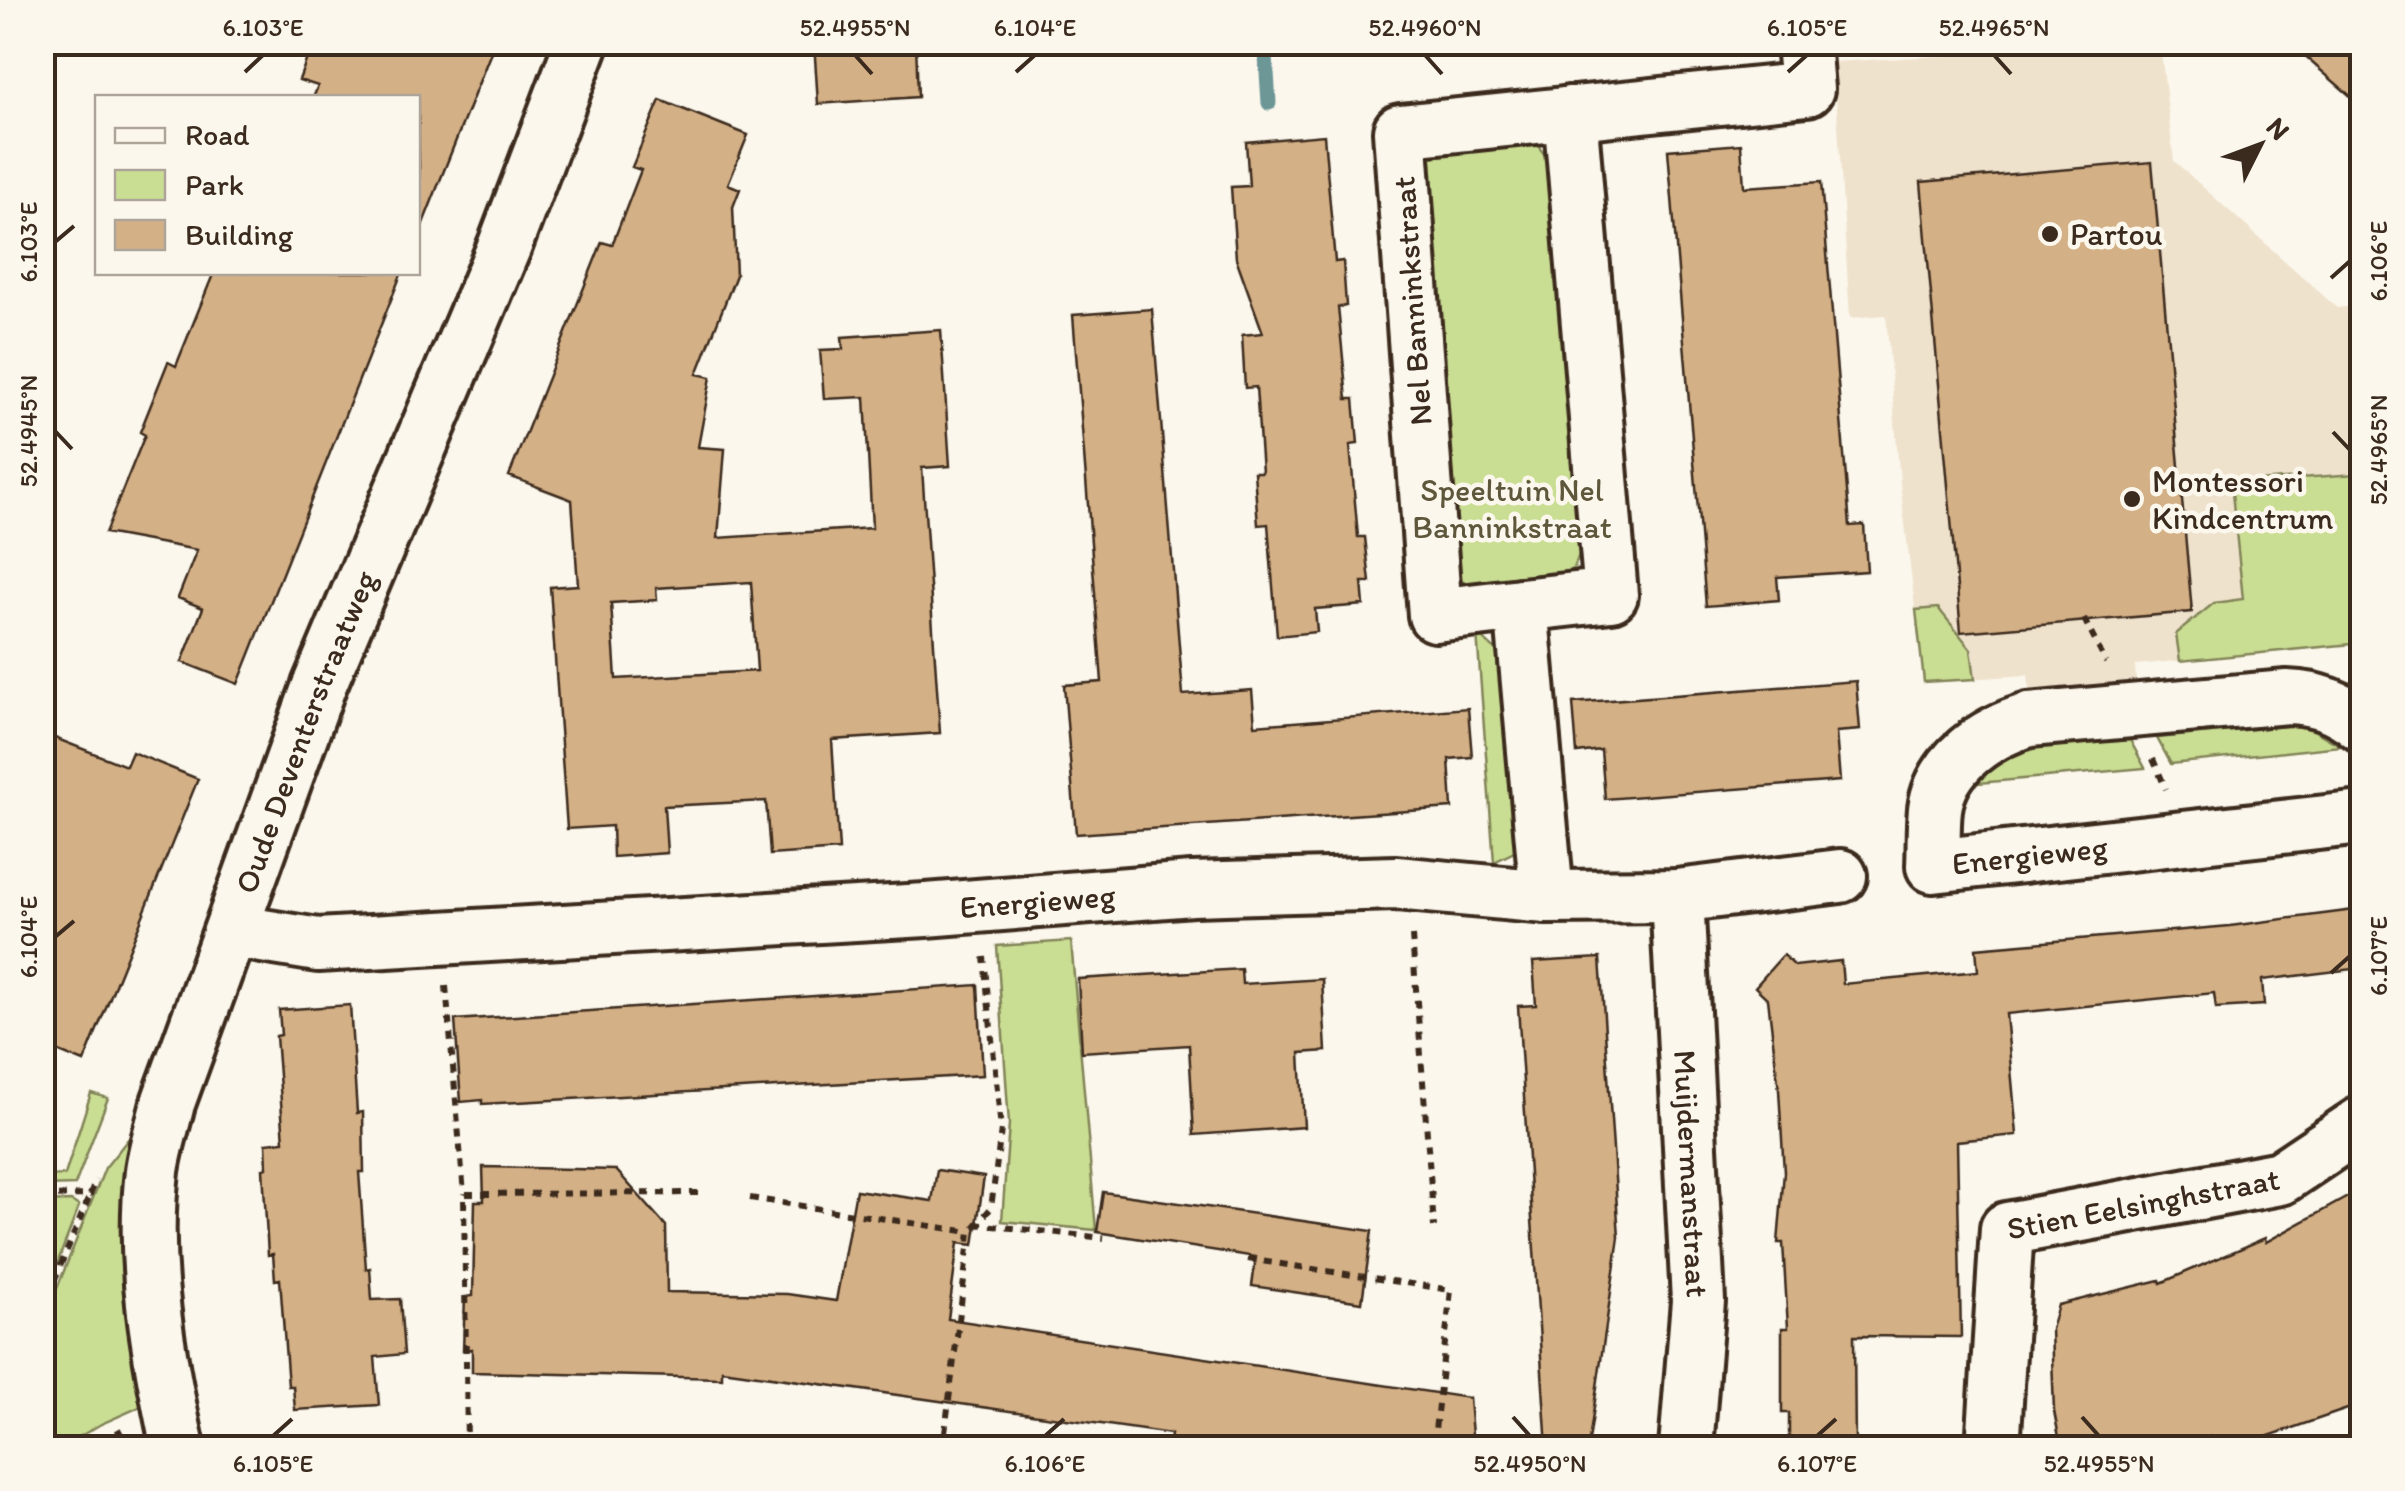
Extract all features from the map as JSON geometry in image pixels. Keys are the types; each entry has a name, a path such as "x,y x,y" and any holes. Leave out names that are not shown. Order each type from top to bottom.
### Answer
{"street":[{"name":"Oude Deventerstraatweg","path":"178,1448 155,1315 150,1251 152,1170 168,1102 319,686 505,245 582,42"},
{"name":"Nel Banninkstraat","path":"1570,112 1611,595 1434,615 1400,131 1570,112 1806,90 1803,42"},
{"path":"1521,605 1548,897"},
{"name":"Energieweg","path":"2362,725 2338,707 2312,698 2288,697 2029,720 1999,728 1968,752 1946,776 1935,806 1933,866 2362,818"},
{"name":"Energieweg","path":"232,930 318,945 979,906 1192,889 1408,884 1548,897 1677,896 1840,876"},
{"name":"Muijdermanstraat","path":"1677,896 1698,1301 1686,1448"},
{"name":"Stien Eelsinghstraat","path":"1993,1448 2007,1229 2280,1178 2362,1123"}],"path":[{"path":"1408,884 1434,1227"},
{"path":"944,1448 972,1228 991,1208 1001,1130 979,906"},
{"path":"442,936 464,1194 467,1448"},
{"path":"464,1194 705,1193"},
{"path":"42,1310 90,1195"},
{"path":"750,1198 972,1228 1104,1238"},
{"path":"1248,1259 1452,1290 1433,1448"}],"shaded area":[{"name":"Montessori Kindcentrum","path":"2160,43 2174,161 2337,308 2362,305 2362,643 2135,665 2137,697 2031,707 2028,675 1924,682 1900,483 1886,315 1850,318 1834,62"}],"green space":[{"name":"Speeltuin Nel Banninkstraat","path":"1535,142 1548,159 1583,544 1574,568 1559,580 1471,585 1455,572 1427,156 1441,146"},
{"path":"2356,474 2362,538 2362,643 2180,661 2176,634 2214,603 2243,599 2231,483"},
{"path":"1938,608 1971,649 1975,679 1924,682 1916,610"},
{"path":"1477,633 1502,656 1518,850 1494,862"},
{"path":"2297,725 2341,746 2171,764 2157,738"},
{"path":"2130,740 2145,768 1978,783 1992,768 2027,750"},
{"path":"1071,941 1096,1230 1002,1221 1009,1124 997,946"},
{"path":"91,1093 108,1098 75,1185 43,1186 43,1177 65,1175"},
{"path":"133,1133 129,1218 151,1402 60,1448 43,1448 42,1326 105,1168"},
{"path":"71,1201 79,1206 43,1301 43,1202"}],"building":[{"path":"313,42 495,42 420,231 420,95 314,95 318,86 299,80"},
{"path":"814,42 916,42 918,97 818,104"},
{"path":"2288,42 2362,42 2362,106"},
{"path":"660,100 748,135 728,184 740,189 733,207 736,275 697,374 711,377 698,447 725,449 718,538 872,528 865,397 824,399 820,350 843,349 842,337 941,330 950,466 922,468 940,733 832,740 839,850 770,855 766,801 664,806 667,853 613,857 612,826 567,829 550,587 578,585 572,500 509,476 602,242 612,245 641,170 632,167","holes":["751,582 757,671 616,679 611,603 657,600 656,588"]},
{"path":"1324,135 1335,262 1343,261 1346,306 1338,307 1347,399 1354,399 1358,444 1350,445 1358,537 1365,537 1370,582 1362,582 1364,605 1315,609 1317,632 1277,636 1268,524 1258,525 1254,472 1262,472 1256,387 1245,388 1242,335 1263,333 1236,258 1231,187 1249,186 1246,142"},
{"path":"1741,144 1744,187 1821,182 1850,526 1864,525 1867,571 1777,577 1779,600 1706,606 1668,150"},
{"path":"2152,162 2192,612 1961,632 1921,182"},
{"path":"213,275 401,275 238,684 182,662 203,608 178,598 197,550 105,533 145,435 140,432 168,362 176,366"},
{"path":"1152,309 1183,695 1252,690 1255,725 1468,708 1472,757 1449,759 1452,808 1076,834 1064,685 1102,682 1073,315"},
{"path":"1856,681 1860,730 1836,732 1840,781 1605,799 1601,750 1577,753 1573,703"},
{"path":"42,733 126,766 132,752 198,779 84,1062 42,1045"},
{"path":"2362,909 2362,968 2262,980 2264,1005 2216,1008 2214,993 2006,1014 2017,1135 1957,1141 1961,1337 1854,1336 1855,1448 1789,1448 1789,1413 1782,1413 1782,1328 1788,1328 1783,1243 1778,1243 1784,1172 1779,1090 1768,999 1755,987 1783,955 1795,966 1841,961 1843,984 1978,971 1976,948 2230,926"},
{"path":"1600,958 1619,1237 1588,1448 1547,1448 1518,1006 1536,1005 1533,962"},
{"path":"1241,969 1242,984 1322,979 1326,1051 1300,1053 1304,1127 1194,1135 1189,1045 1082,1052 1078,979"},
{"path":"978,985 983,1075 482,1104 482,1100 461,1102 455,1020"},
{"path":"350,1005 357,1113 363,1112 364,1172 359,1172 366,1269 370,1268 372,1300 400,1299 404,1354 375,1357 379,1405 295,1410 293,1386 288,1386 280,1279 275,1280 273,1254 268,1255 263,1169 267,1168 266,1143 284,1141 276,1036 281,1035 279,1010"},
{"path":"483,1167 616,1170 666,1226 667,1292 787,1294 836,1301 856,1190 932,1201 937,1170 984,1177 974,1245 958,1243 948,1319 1469,1398 1473,1448 1215,1448 1170,1442 1171,1434 722,1370 722,1378 472,1372 472,1349 463,1350 465,1297 473,1296 475,1201 484,1201"},
{"path":"2362,1189 2362,1404 2254,1441 2249,1448 2213,1448 2210,1437 2158,1448 2061,1448 2054,1411 2051,1329 2058,1305 2160,1280 2161,1283 2265,1238 2266,1242"},
{"path":"1103,1192 1372,1231 1362,1302 1252,1286 1256,1257 1097,1232"}],"waterway":[{"path":"1265,42 1269,103"}],"place":[{"name":"Partou","path":"2050,234"},
{"name":"Montessori Kindcentrum","path":"2132,499"}]}
